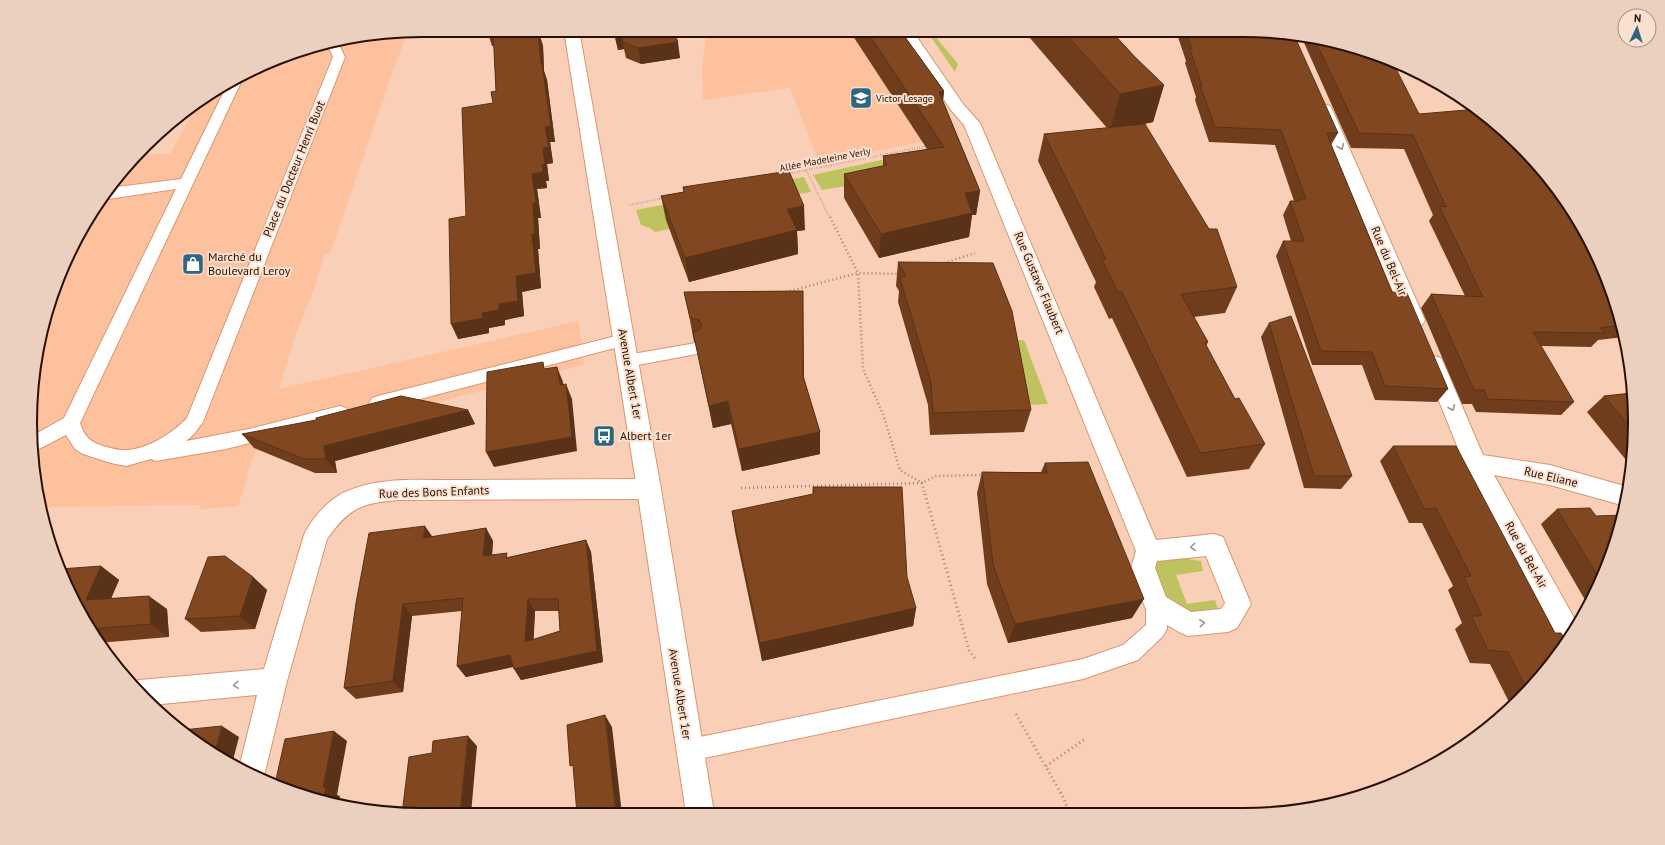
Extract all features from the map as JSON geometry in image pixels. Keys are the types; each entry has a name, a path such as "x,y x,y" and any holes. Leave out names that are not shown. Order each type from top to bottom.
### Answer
{"street":[{"name":"Avenue Albert 1er","path":"572,37 649,489 699,808"},
{"name":"Rue Gustave Flaubert","path":"909,37 957,107 972,123 1148,551"},
{"name":"Rue du Bel-Air","path":"1316,90 1476,462 1567,630"},
{"name":"Rue Eliane","path":"1476,462 1550,475 1622,495"},
{"name":"Rue des Bons Enfants","path":"253,768 274,681 316,535 328,518 341,506 360,496 380,492 433,490 649,489"},
{"path":"1214,545 1238,604 1228,620 1188,624 1156,605 1143,568 1148,551 1214,545"},
{"path":"147,692 274,681"}],"lane":[{"name":"Place du Docteur Henri Buot","path":"71,423 74,433 82,445 92,450 113,456 128,458 142,454 182,435 194,422 339,57 334,47"},
{"path":"38,442 71,423 232,88"},
{"path":"113,193 186,183"},
{"name":"Place du Docteur Henri Buot","path":"142,454 188,449 218,443 361,407 626,350 696,349"},
{"path":"690,750 1083,669 1130,653 1156,630 1156,605"}],"path":[{"name":"Allée Madeleine Verly","path":"783,175 930,145"},
{"path":"806,170 858,273 863,369 883,414 900,470 922,483 969,650 977,661"},
{"path":"628,206 667,198"},
{"path":"939,265 975,253"},
{"path":"781,294 858,273 903,274"},
{"path":"741,488 922,483 936,476 990,475"},
{"path":"1015,712 1063,797 1067,808"},
{"path":"1046,766 1085,739"}],"shaded area":[{"name":"Victor Lesage","path":"706,37 887,37 954,135 819,163 790,88 703,100 702,67"},
{"name":"Marché du Boulevard Leroy","path":"405,38 330,254 324,255 314,289 296,334 279,389 579,321 584,365 257,448 247,474 248,475 238,506 200,509 201,505 46,507 40,473 38,448 38,397 44,347 57,299 77,252 102,208 117,188 146,154 170,154 192,114 208,102 252,77 275,66 323,50 372,40"}],"green space":[{"path":"931,37 936,37 958,64 955,72"},
{"path":"949,145 882,180 822,190 813,175"},
{"path":"804,177 811,192 687,211 669,229 655,232 650,228 641,225 636,210"},
{"path":"1015,340 1024,340 1048,404 1028,405"},
{"path":"1182,558 1201,561 1203,571 1176,575 1187,604 1215,600 1218,609 1211,613 1198,615 1185,611 1166,601 1152,562 1163,559"}],"building":[{"path":"493,37 539,37 541,64 551,126 545,127 549,147 543,148 545,165 542,165 543,172 532,174 536,202 533,203 535,234 532,234 536,273 516,276 518,301 499,304 499,310 482,313 483,318 451,324 449,219 466,216 462,108 493,103 491,92 496,91"},
{"path":"622,37 676,37 678,42 638,48 623,42"},
{"path":"871,37 905,37 944,91 939,92 980,191 965,193 972,213 881,234 844,174 887,165 883,156 944,147"},
{"path":"1068,37 1117,37 1164,85 1120,94"},
{"path":"1187,37 1242,37 1296,41 1338,133 1327,133 1392,292 1407,293 1448,389 1385,386 1372,352 1321,351 1283,241 1304,241 1290,201 1300,201 1299,199 1306,199 1281,130 1215,127 1200,85 1202,86 1190,49 1192,49"},
{"path":"1317,44 1366,57 1396,69 1419,114 1468,110 1497,133 1515,150 1548,188 1563,208 1588,252 1599,275 1616,326 1600,328 1605,333 1533,332 1574,402 1488,399 1484,390 1474,390 1431,294 1483,297 1439,206 1446,207 1413,135 1359,133"},
{"path":"1145,124 1209,229 1217,229 1237,287 1181,294 1208,342 1205,343 1235,399 1239,398 1265,444 1200,453 1122,292 1118,292 1102,260 1106,259 1044,134"},
{"path":"789,171 804,206 787,209 797,230 685,258 661,196 684,192 683,187"},
{"path":"898,262 993,263 1012,311 1031,410 933,413 931,382 900,278 906,276"},
{"path":"803,291 803,376 820,432 739,449 728,401 709,406 693,332 699,330 702,325 699,320 690,318 684,292"},
{"path":"1291,316 1352,476 1314,476 1269,323"},
{"path":"543,362 544,369 557,367 560,385 566,384 572,437 486,452 487,372"},
{"path":"1627,394 1628,425 1604,396"},
{"path":"401,396 468,410 324,446 326,459 304,459 242,434 316,420 316,418"},
{"path":"1393,446 1456,446 1555,633 1561,633 1563,637 1525,685 1508,652 1488,650 1471,616 1482,616 1464,577 1471,576 1436,508 1424,509"},
{"path":"1088,462 1144,599 1015,624 993,565 982,472 1047,473 1045,463"},
{"path":"813,487 902,487 907,577 916,608 760,643 732,511 813,494"},
{"path":"1590,508 1596,516 1617,515 1608,546 1597,575 1557,509"},
{"path":"425,526 423,538 486,528 483,556 507,553 506,558 586,540 597,651 514,669 510,655 457,666 463,598 403,604 393,681 344,688 356,603 369,533","holes":["528,599 558,599 560,631 525,642"]},
{"path":"225,556 253,577 240,616 185,619 208,557"},
{"path":"101,566 86,600 149,596 151,624 97,628 65,569"},
{"path":"605,715 615,808 577,808 573,765 570,766 567,725"},
{"path":"222,726 216,748 190,729"},
{"path":"334,731 323,787 326,787 324,795 276,779 285,739"},
{"path":"468,736 461,808 403,807 409,757 432,753 433,741"}],"place":[{"name":"Victor Lesage","path":"861,98"},
{"name":"Marché du Boulevard Leroy","path":"193,264"},
{"name":"Albert 1er","path":"604,436"}]}
